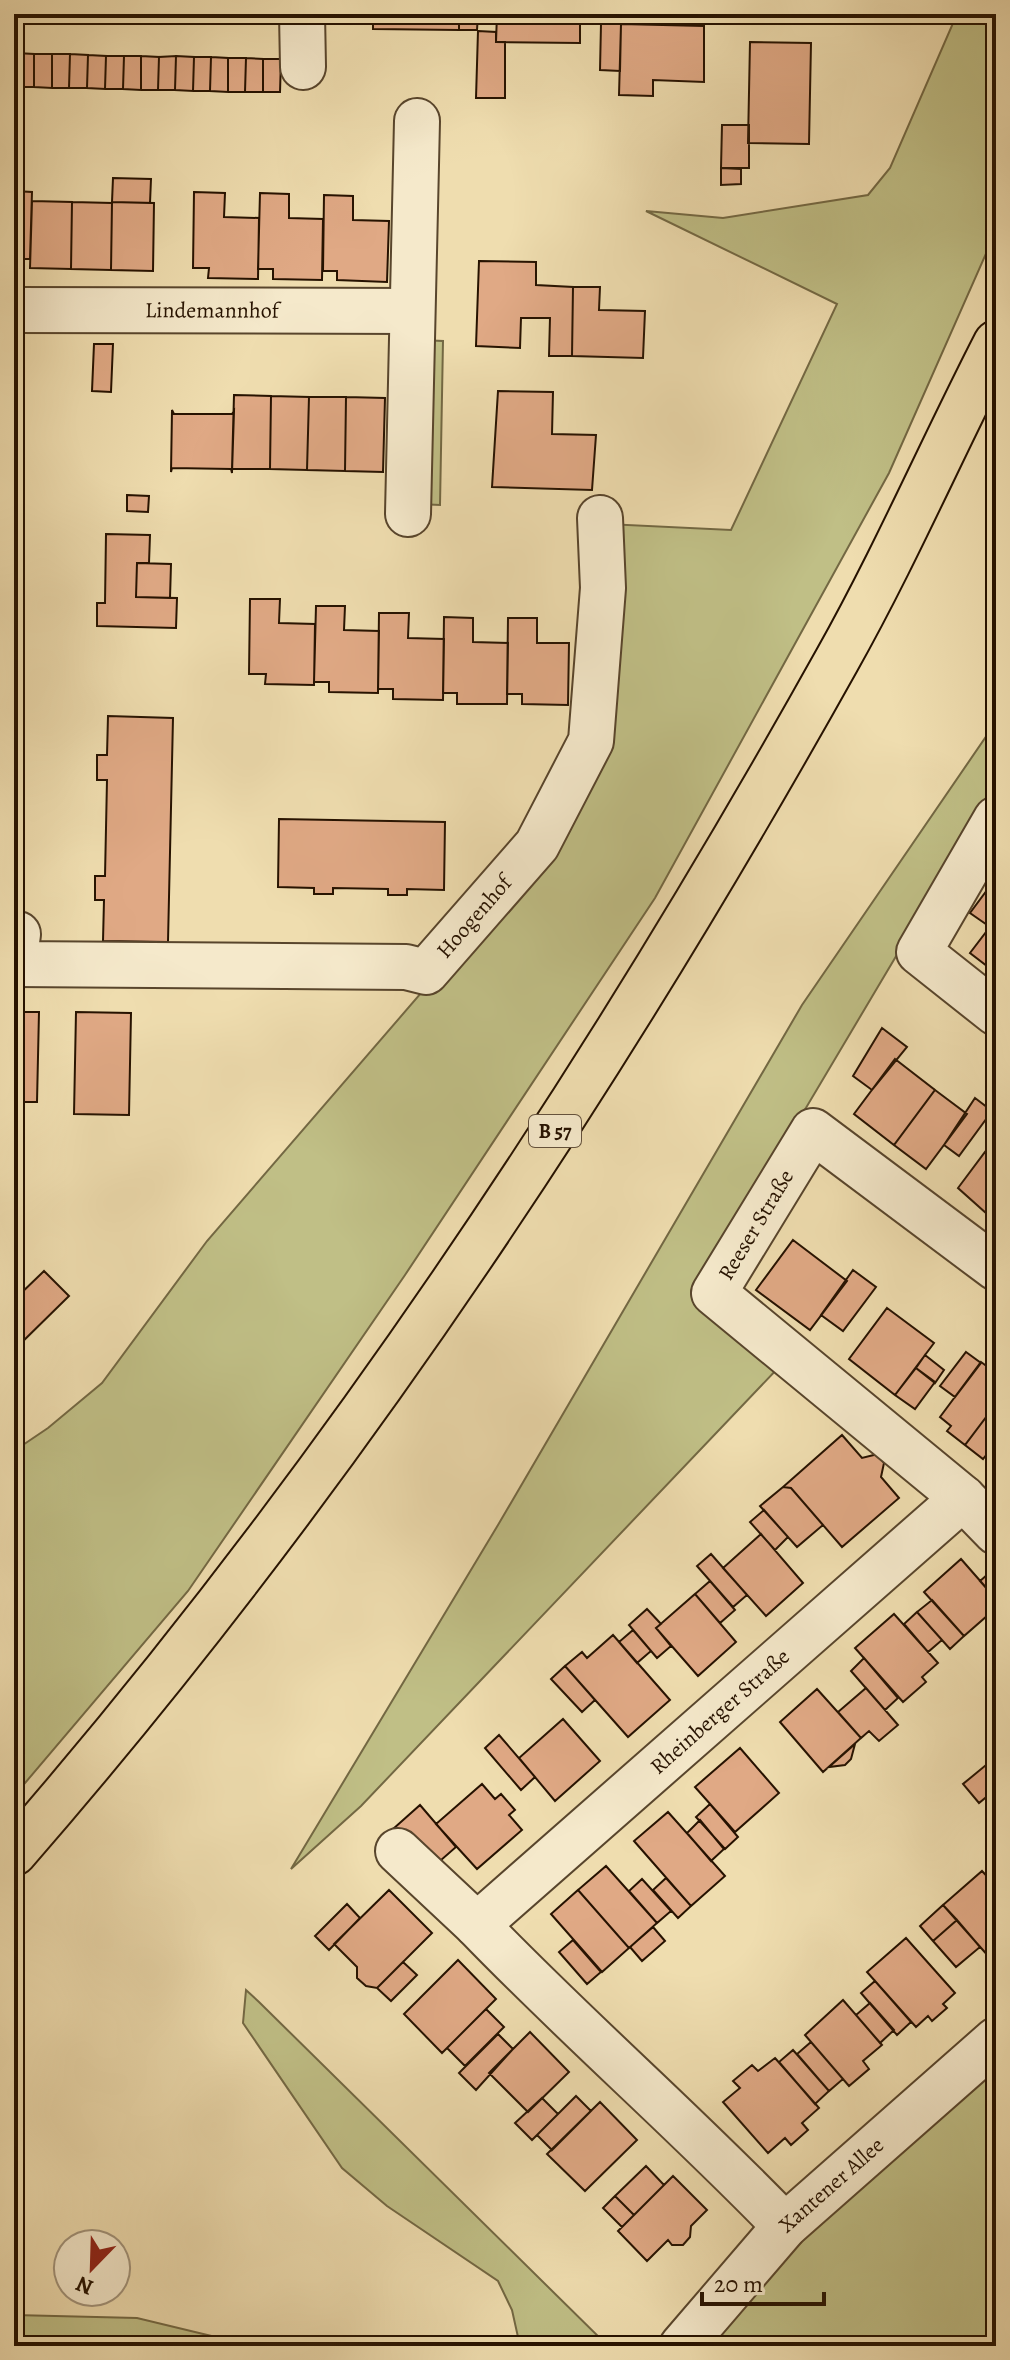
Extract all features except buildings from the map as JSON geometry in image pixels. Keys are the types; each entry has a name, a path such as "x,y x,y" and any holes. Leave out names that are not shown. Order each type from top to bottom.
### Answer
{"main road":[{"name":"B 57","path":"14,1853 209,1620 382,1381 563,1120 840,655 996,343"}],"street":[{"path":"302,14 303,67"},
{"path":"408,514 417,121"},
{"name":"Lindemannhof","path":"14,310 411,311"},
{"name":"Hoogenhof","path":"14,934 18,934 14,964 406,967 426,972 537,845 591,741 603,588 600,518"},
{"path":"996,819 919,952 996,1013"},
{"name":"Reeser Straße","path":"985,1515 714,1293 813,1131 996,1268"},
{"name":"Rheinberger Straße","path":"477,1925 985,1515"},
{"path":"398,1851 477,1925 552,2003 669,2108 785,2226"},
{"name":"Xantener Allee","path":"682,2346 785,2226 996,2040"}],"shaded area":[{"path":"957,14 996,14 996,231 889,473 655,898 405,1275 188,1591 14,1796 14,1451 48,1428 102,1383 207,1241 453,956 606,728 607,524 731,530 837,304 646,211 723,218 868,195 890,168"},
{"path":"420,340 443,341 440,505 418,504"},
{"path":"996,722 996,788 693,1298 779,1367 361,1806 291,1869 498,1525 802,1005"},
{"path":"246,1990 608,2346 520,2346 512,2310 498,2281 387,2206 342,2168 243,2023"},
{"path":"996,2064 996,2346 704,2346 770,2266"},
{"path":"14,2315 137,2318 253,2346 14,2346"}]}
